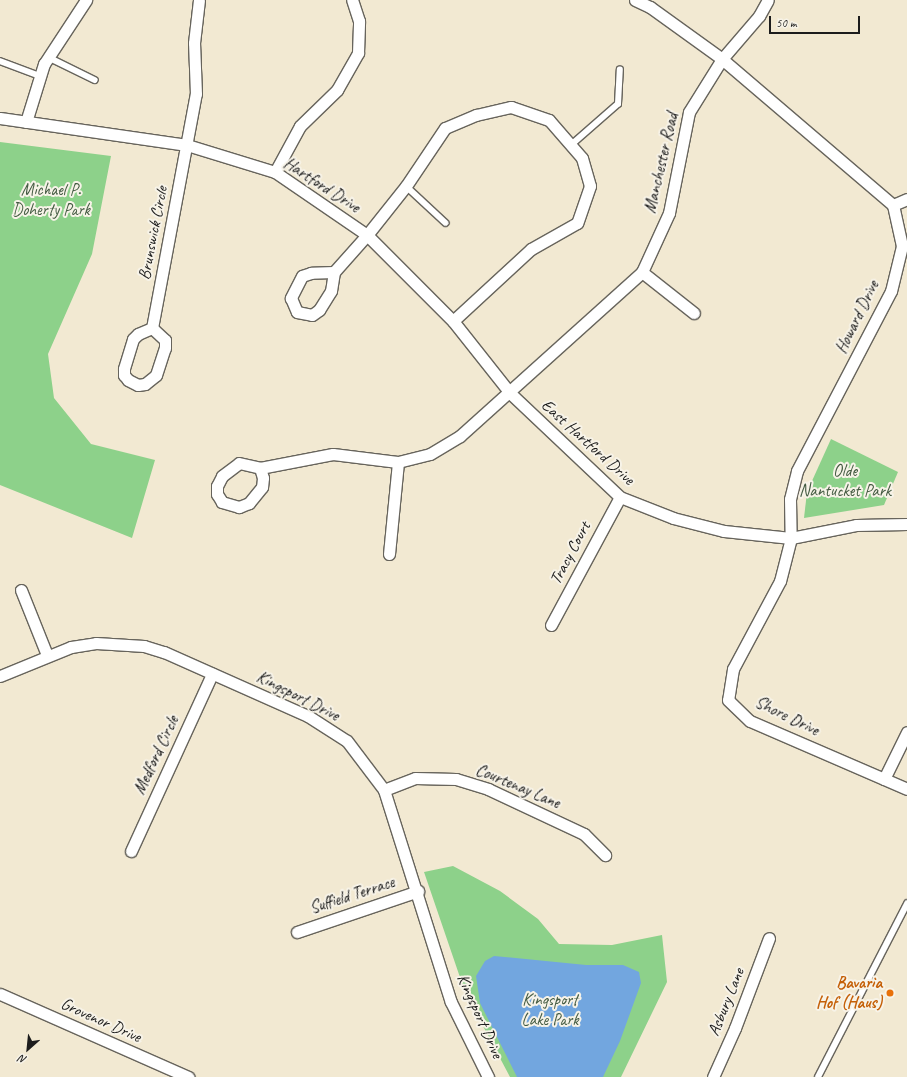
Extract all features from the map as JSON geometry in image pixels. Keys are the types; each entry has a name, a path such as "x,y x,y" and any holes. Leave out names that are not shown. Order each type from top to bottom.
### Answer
{"street":[{"path":"26,122 40,76 48,57 86,0"},
{"name":"Brunswick Circle","path":"152,328 196,94 194,43 199,0"},
{"path":"275,172 300,126 337,90 358,53 359,21 352,0"},
{"path":"635,0 650,7 722,59 894,205 907,199"},
{"name":"Manchester Road","path":"398,462 430,454 454,439 510,393 642,272 669,213 689,112 722,59 759,16 768,0"},
{"path":"334,272 311,273 302,276 291,298 297,312 312,315 319,310 332,287 334,272 367,235 406,186 445,128 476,114 511,107 549,120 582,158 590,186 577,223 531,249 453,321"},
{"name":"Hartford Drive","path":"0,118 187,145 275,172 367,235 453,321 510,393"},
{"name":"Howard Drive","path":"791,538 790,499 797,471 891,291 902,246 894,205"},
{"path":"642,272 694,313"},
{"path":"152,328 165,340 165,348 156,375 145,384 138,385 128,380 124,375 124,369 133,339 138,334 152,328"},
{"name":"East Hartford Drive","path":"510,393 620,497 673,518 724,532 791,538 856,526 907,524"},
{"path":"260,468 263,478 262,487 249,503 239,507 222,502 217,494 217,486 231,466 239,463 260,468 333,454 398,462 388,554"},
{"name":"Tracy Court","path":"551,625 620,497"},
{"name":"Shore Drive","path":"791,538 780,581 733,668 728,700 750,720 907,789"},
{"path":"21,590 47,655"},
{"name":"Kingsport Drive","path":"0,676 47,655 96,643 127,644 164,652 308,716 346,741 384,790 418,891 451,1002 488,1077"},
{"name":"Medford Circle","path":"131,851 212,674"},
{"path":"884,779 907,732"},
{"name":"Courtenay Lane","path":"384,790 415,778 456,779 488,789 584,834 605,855"},
{"name":"Suffield Terrace","path":"297,932 418,891"},
{"name":"Asbury Lane","path":"713,1077 738,1021 769,938"},
{"name":"Grovenor Drive","path":"0,994 188,1077"}],"lane":[{"path":"48,57 95,80"},
{"path":"0,61 40,76"},
{"path":"571,145 618,104 620,70"},
{"path":"406,186 446,223"},
{"path":"818,1077 907,904"}],"green space":[{"name":"Michael P. Doherty Park","path":"0,142 111,156 92,254 48,354 54,398 91,444 155,460 132,538 0,485"},
{"name":"Olde Nantucket Park","path":"831,439 898,472 884,505 804,518 807,492"},
{"name":"Kingsport Lake Park","path":"453,866 500,891 538,919 559,944 612,945 662,935 667,982 621,1077 510,1077 465,992 424,872"}],"water":[{"path":"494,956 586,965 623,965 639,972 641,983 620,1041 603,1077 517,1077 480,1003 476,976 485,961"}],"place":[{"name":"Bavaria Hof (Haus)","path":"890,993"}]}
